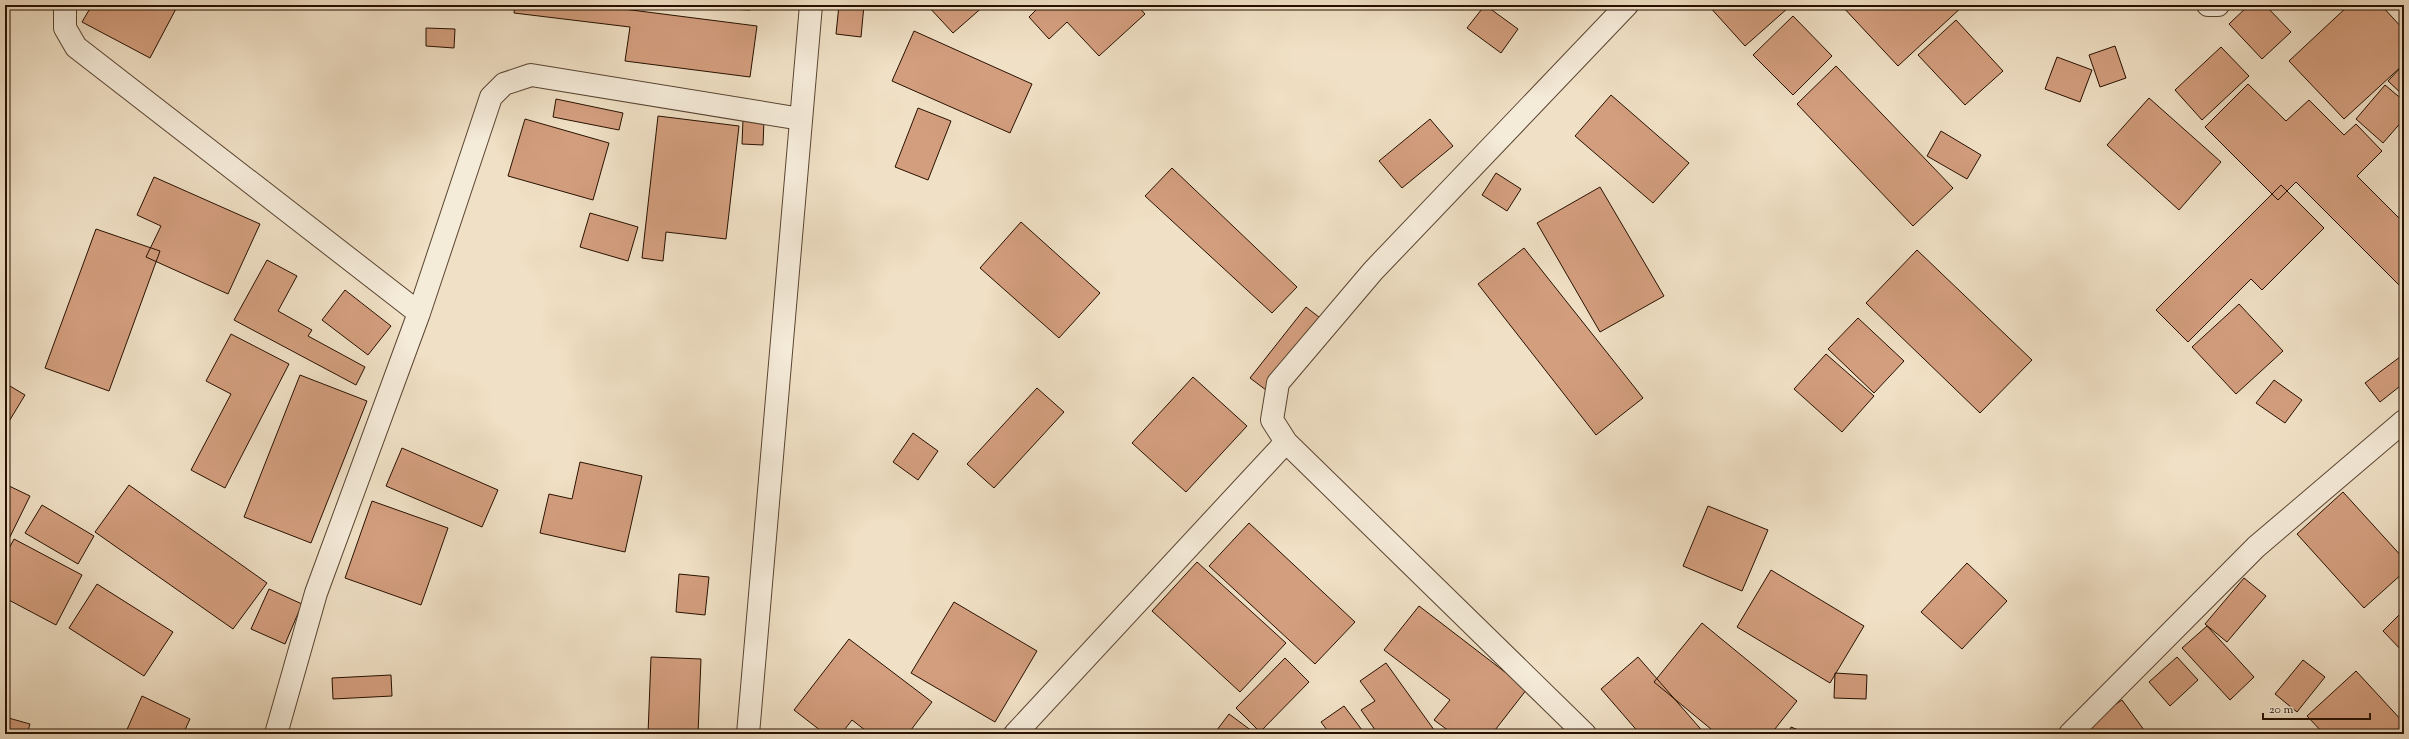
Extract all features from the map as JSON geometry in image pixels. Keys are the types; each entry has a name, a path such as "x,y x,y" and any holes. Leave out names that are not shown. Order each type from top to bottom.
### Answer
{"street":[{"path":"65,5 65,28 76,48 419,313"},
{"path":"748,734 810,5"},
{"path":"1585,734 1286,442 1272,420 1278,383 1373,271 1627,5"},
{"path":"2208,5 2218,5"},
{"path":"276,734 316,593 419,313 491,97 504,84 531,75 801,119"},
{"path":"2070,734 2256,547 2404,421"},
{"path":"1015,734 1286,442"}],"building":[{"path":"92,5 178,5 150,58 82,22"},
{"path":"515,5 592,5 757,26 750,77 625,61 630,27 514,13"},
{"path":"643,5 750,5 750,10"},
{"path":"839,5 864,5 861,37 836,34"},
{"path":"927,5 985,5 953,33"},
{"path":"1041,5 1137,5 1145,14 1099,56 1067,22 1049,39 1029,17"},
{"path":"1485,5 1518,29 1501,53 1467,28"},
{"path":"1708,5 1785,5 1788,8 1745,46"},
{"path":"1841,5 1964,5 1898,66"},
{"path":"2249,5 2265,5 2291,32 2262,59 2229,24"},
{"path":"2349,5 2381,5 2404,30 2404,64 2344,119 2289,61"},
{"path":"1793,16 1832,56 1793,95 1753,55"},
{"path":"1956,20 2003,71 1965,105 1918,55"},
{"path":"426,28 455,29 454,48 426,46"},
{"path":"914,31 1032,84 1010,133 892,81"},
{"path":"2115,46 2126,78 2100,87 2089,55"},
{"path":"2221,47 2249,76 2202,120 2175,90"},
{"path":"2057,57 2092,70 2080,102 2045,89"},
{"path":"2404,64 2404,96 2388,81"},
{"path":"1836,66 1953,188 1913,226 1797,104"},
{"path":"2248,84 2286,121 2309,100 2344,135 2356,124 2382,151 2357,176 2404,223 2404,290 2296,182 2278,200 2205,127"},
{"path":"2385,85 2404,101 2404,119 2383,143 2356,119"},
{"path":"1611,95 1689,163 1653,203 1575,136"},
{"path":"2149,98 2221,162 2179,210 2107,145"},
{"path":"556,99 623,113 619,130 553,117"},
{"path":"918,108 951,121 928,180 895,167"},
{"path":"658,116 739,126 726,239 666,232 663,261 642,258"},
{"path":"525,119 609,143 593,200 508,176"},
{"path":"743,119 764,120 763,145 742,144"},
{"path":"1430,119 1453,146 1402,188 1379,161"},
{"path":"1941,131 1981,155 1967,179 1927,156"},
{"path":"1172,168 1297,287 1272,313 1145,196"},
{"path":"1496,173 1521,189 1507,211 1482,195"},
{"path":"154,177 260,224 228,294 146,257 161,226 137,215"},
{"path":"2281,185 2324,228 2262,290 2251,279 2188,342 2156,310"},
{"path":"1600,187 1664,296 1600,332 1537,223"},
{"path":"590,213 638,227 628,261 580,247"},
{"path":"1021,222 1100,293 1059,338 980,268"},
{"path":"96,229 160,251 109,391 45,368"},
{"path":"1524,248 1643,398 1596,435 1478,284"},
{"path":"1917,250 2032,360 1980,413 1866,303"},
{"path":"267,260 297,276 278,311 312,330 308,336 365,367 356,385 234,320"},
{"path":"345,290 391,326 368,355 322,320"},
{"path":"2239,304 2283,351 2236,394 2192,347"},
{"path":"1306,307 1333,328 1278,399 1250,378"},
{"path":"1858,318 1904,361 1874,393 1828,349"},
{"path":"231,334 289,364 225,488 191,470 231,394 206,381"},
{"path":"1826,354 1874,396 1842,432 1794,389"},
{"path":"2404,354 2404,383 2380,402 2365,383"},
{"path":"300,375 367,401 311,543 244,517"},
{"path":"1193,377 1247,426 1186,492 1132,443"},
{"path":"2274,380 2302,400 2285,423 2256,403"},
{"path":"5,383 25,395 5,428"},
{"path":"1037,388 1064,412 994,488 967,464"},
{"path":"913,433 938,451 918,480 893,462"},
{"path":"402,448 498,490 482,527 386,486"},
{"path":"580,462 642,476 625,552 540,533 549,494 572,499"},
{"path":"5,484 30,496 5,547"},
{"path":"129,485 267,583 233,629 95,532"},
{"path":"2343,492 2404,559 2404,572 2364,608 2297,534"},
{"path":"372,501 448,528 421,605 345,578"},
{"path":"42,505 94,536 78,564 25,533"},
{"path":"1708,506 1768,530 1742,591 1683,566"},
{"path":"1249,523 1355,622 1315,664 1209,566"},
{"path":"14,539 82,575 56,625 5,598 5,556"},
{"path":"1197,562 1286,643 1240,692 1152,611"},
{"path":"1967,563 2007,601 1962,649 1921,612"},
{"path":"1771,570 1864,626 1830,683 1737,627"},
{"path":"679,574 709,577 705,615 676,612"},
{"path":"2244,578 2266,596 2227,642 2205,624"},
{"path":"97,584 173,632 144,676 69,628"},
{"path":"269,589 302,604 285,644 251,629"},
{"path":"954,602 1037,651 995,722 911,673"},
{"path":"1419,606 1527,689 1492,734 1453,734 1434,720 1450,700 1384,650"},
{"path":"2404,610 2404,653 2383,631"},
{"path":"1702,623 1797,701 1771,734 1717,734 1654,682"},
{"path":"2207,626 2254,677 2230,700 2182,648"},
{"path":"849,639 932,702 908,734 870,734 852,720 841,734 825,734 794,710"},
{"path":"651,657 701,659 698,734 648,734"},
{"path":"1638,657 1705,734 1640,734 1601,689"},
{"path":"2177,657 2198,680 2170,706 2149,682"},
{"path":"1285,658 1309,682 1260,732 1236,708"},
{"path":"2303,660 2325,677 2297,712 2275,694"},
{"path":"1386,663 1437,734 1378,734 1361,710 1375,701 1360,681"},
{"path":"2356,671 2404,723 2404,734 2324,734 2307,716"},
{"path":"1835,673 1867,675 1866,699 1834,698"},
{"path":"391,675 392,696 333,699 332,678"},
{"path":"142,696 190,719 183,734 125,734"},
{"path":"2122,700 2147,734 2085,734 2081,728"},
{"path":"1344,706 1365,734 1330,734 1321,722"},
{"path":"1229,714 1256,734 1214,734"},
{"path":"5,717 30,724 27,734 5,734"},
{"path":"1791,727 1808,734 1788,734"}]}
